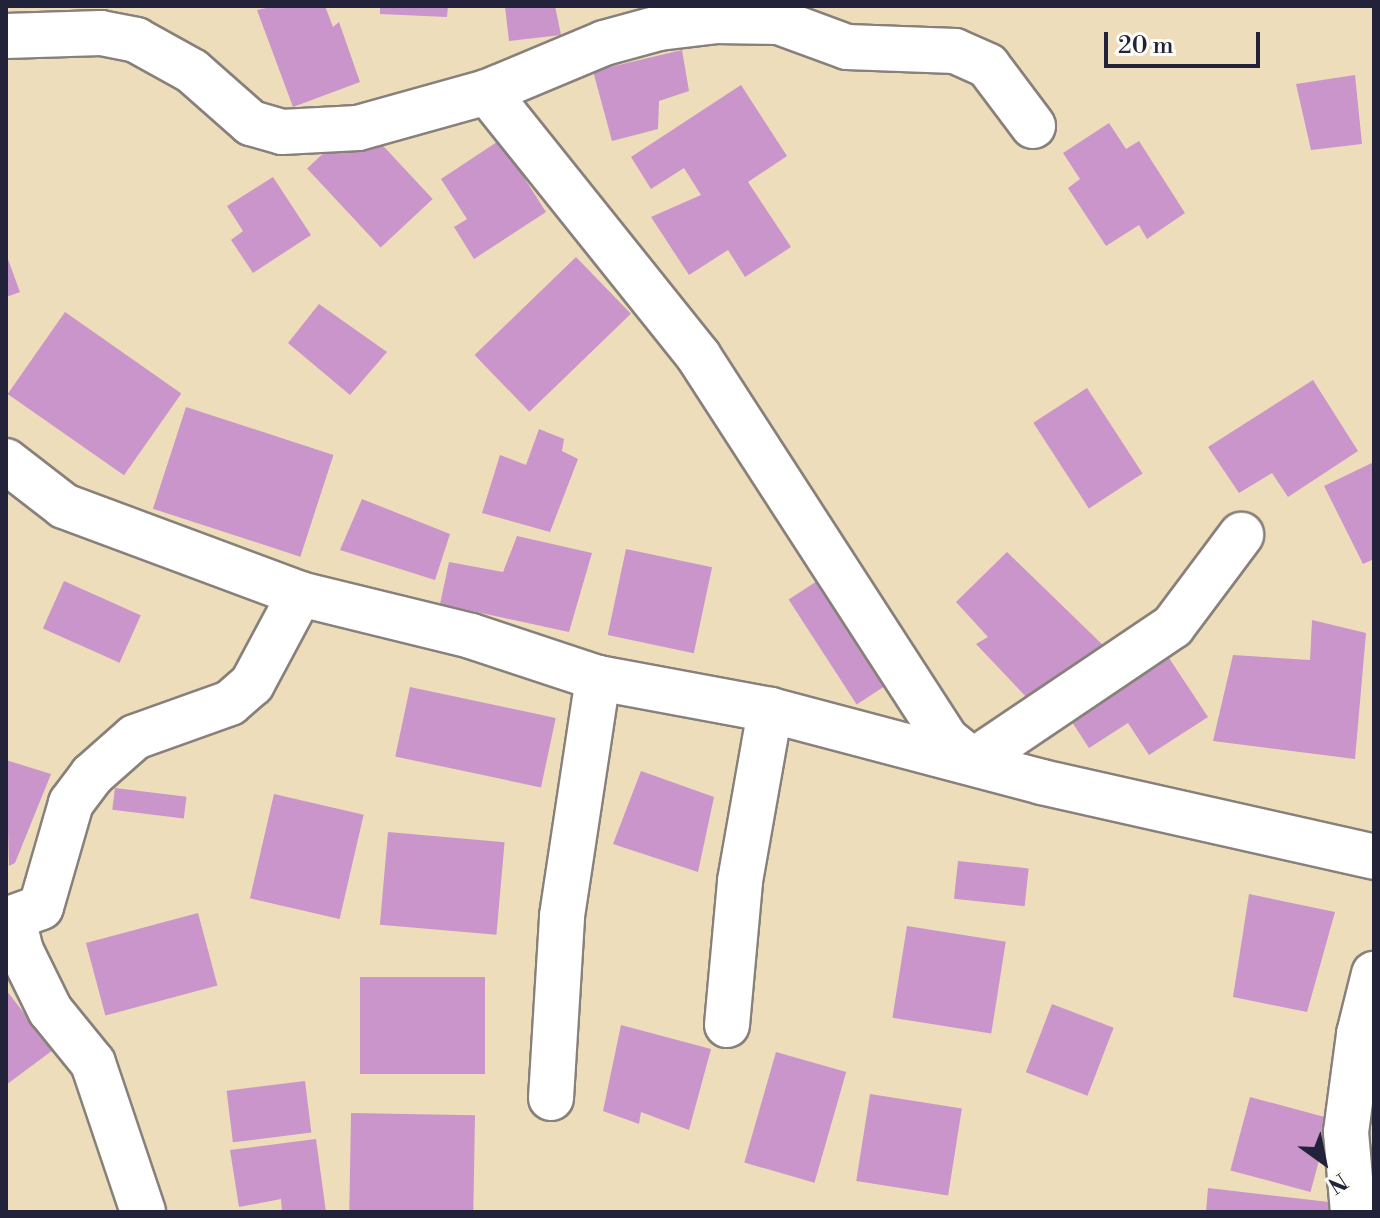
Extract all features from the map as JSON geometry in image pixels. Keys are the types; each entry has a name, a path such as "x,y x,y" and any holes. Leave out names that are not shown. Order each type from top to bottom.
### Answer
{"street":[{"path":"6,36 101,33 136,40 192,71 251,123 282,132 358,128 487,92 604,43 659,28 791,14 847,47 955,51 988,66 1033,126"},
{"path":"487,92 699,357 947,740 973,761"},
{"path":"6,461 64,506 300,594 471,636 598,678 770,710 973,761 1042,782 1374,857"},
{"path":"973,761 1173,626 1241,535"},
{"path":"143,1212 93,1063 50,1010 9,919 41,907 71,803 92,775 135,737 230,703 252,684 300,594"},
{"path":"551,1098 562,916 598,678"},
{"path":"727,1025 740,881 770,710"},
{"path":"1353,1212 1346,1132 1359,1034 1374,974"}],"building":[{"path":"275,6 325,6 333,27 339,22 360,82 293,107 257,10"},
{"path":"380,6 448,6 447,17 380,14"},
{"path":"505,6 555,6 561,35 509,41"},
{"path":"682,50 689,91 659,101 658,129 612,141 593,71"},
{"path":"1355,75 1362,144 1311,150 1296,84"},
{"path":"741,85 787,156 748,182 791,247 745,277 728,250 689,275 651,217 701,195 684,168 651,189 631,157"},
{"path":"359,120 433,199 381,247 307,168"},
{"path":"1109,123 1126,149 1139,141 1185,213 1147,239 1139,225 1106,246 1068,188 1080,179 1063,153"},
{"path":"500,140 546,212 474,259 454,227 467,219 441,179"},
{"path":"273,177 311,235 253,273 231,240 243,231 227,206"},
{"path":"6,254 20,292 6,297"},
{"path":"576,257 631,314 529,412 475,355"},
{"path":"319,304 387,352 350,395 288,343"},
{"path":"65,312 181,393 124,475 8,394"},
{"path":"1313,380 1358,451 1288,497 1272,473 1239,493 1208,447"},
{"path":"1087,388 1143,474 1089,508 1033,423"},
{"path":"186,407 333,455 300,557 153,509"},
{"path":"539,429 564,439 562,451 578,459 550,532 482,513 500,455 526,465"},
{"path":"1374,462 1374,559 1363,564 1324,486"},
{"path":"362,499 450,534 435,580 340,550"},
{"path":"517,536 592,553 569,632 440,604 449,562 503,572"},
{"path":"626,549 712,567 694,653 608,635"},
{"path":"1007,552 1109,651 1075,683 1066,669 1031,702 976,644 988,637 956,602"},
{"path":"828,574 896,679 857,704 789,600"},
{"path":"64,581 141,615 120,663 43,629"},
{"path":"1312,620 1366,633 1355,759 1213,741 1233,655 1310,660"},
{"path":"1165,652 1208,717 1149,755 1128,723 1089,748 1068,716"},
{"path":"410,687 556,718 541,787 395,756"},
{"path":"6,760 51,774 15,863 9,866"},
{"path":"641,771 714,797 698,872 613,844"},
{"path":"115,788 186,797 184,819 112,810"},
{"path":"274,794 364,815 340,919 250,898"},
{"path":"388,832 505,842 496,935 380,925"},
{"path":"958,861 1029,868 1025,906 954,899"},
{"path":"1249,894 1335,912 1307,1012 1233,997"},
{"path":"198,913 217,985 105,1015 86,943"},
{"path":"907,926 1006,942 991,1033 892,1018"},
{"path":"360,977 485,977 485,1074 360,1074"},
{"path":"6,990 53,1050 6,1085"},
{"path":"1052,1004 1114,1028 1087,1096 1026,1072"},
{"path":"621,1025 711,1049 689,1130 641,1112 639,1124 603,1111"},
{"path":"776,1052 846,1072 814,1183 744,1163"},
{"path":"305,1081 311,1133 233,1142 227,1091"},
{"path":"870,1094 962,1109 948,1195 856,1181"},
{"path":"1250,1097 1330,1118 1311,1192 1230,1170"},
{"path":"351,1113 475,1115 473,1212 349,1212"},
{"path":"316,1139 326,1212 282,1212 281,1199 239,1207 230,1150"},
{"path":"1208,1188 1329,1202 1328,1212 1206,1212"}]}
